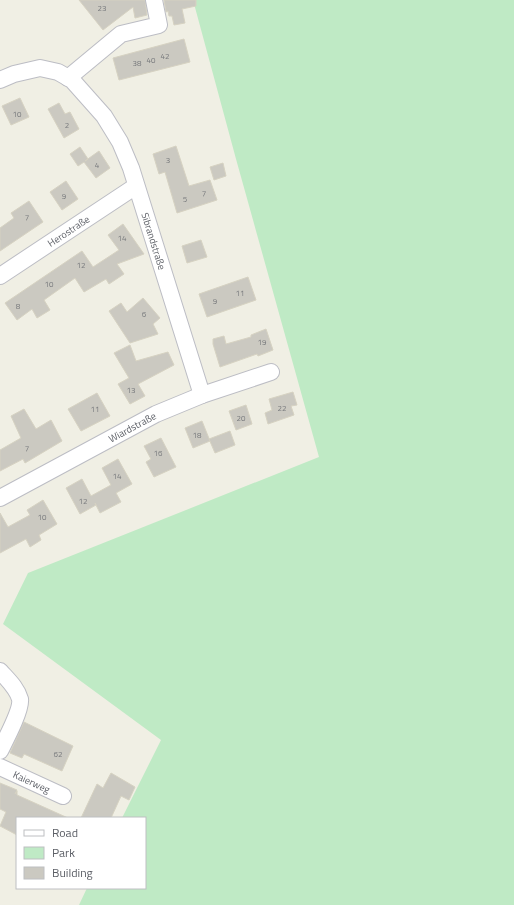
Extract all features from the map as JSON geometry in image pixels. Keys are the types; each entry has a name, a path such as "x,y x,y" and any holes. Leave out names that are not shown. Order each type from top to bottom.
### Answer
{"street":[{"path":"0,80 14,74 40,68 58,72 68,78 121,34 159,25 154,0"},
{"name":"Sibrandstraße","path":"68,78 72,80 104,116 120,142 136,186 202,395"},
{"name":"Herostraße","path":"0,276 136,186"},
{"name":"Wiardstraße","path":"0,498 156,414 202,395 271,372"},
{"path":"0,671 13,686 20,701 18,710 0,751"},
{"name":"Kaierweg","path":"0,767 63,796"}],"green space":[{"path":"193,0 514,0 514,905 79,905 87,889 146,889 146,817 122,817 161,740 3,624 28,573 319,457"}],"building":[{"path":"79,0 145,0 147,15 135,18 133,7 103,30"},
{"path":"164,0 196,0 196,6 182,9 185,23 174,25 172,16 169,16 168,11 166,12"},
{"path":"184,39 190,62 119,80 113,58"},
{"path":"20,98 29,117 11,125 2,106"},
{"path":"59,103 65,114 70,112 79,129 64,138 48,109"},
{"path":"176,146 189,186 210,180 217,200 177,213 165,172 159,174 153,154"},
{"path":"80,147 88,159 99,151 110,168 96,178 84,162 78,166 70,154"},
{"path":"223,163 226,176 214,180 210,167"},
{"path":"66,181 78,199 62,210 50,192"},
{"path":"29,201 43,222 0,251 0,228 14,218 11,213"},
{"path":"123,224 144,254 117,264 124,274 109,284 106,279 84,292 75,278 44,300 50,310 37,318 32,309 17,320 5,303 82,251 93,267 119,250 108,235"},
{"path":"201,240 207,257 187,263 182,246"},
{"path":"248,277 256,300 207,317 199,294"},
{"path":"143,298 160,318 153,324 158,334 130,343 109,311 121,303 127,312"},
{"path":"266,329 273,350 220,367 213,344 213,339 224,336 226,344 251,337 251,335"},
{"path":"130,345 136,361 168,352 174,365 138,384 145,396 130,404 118,384 129,378 114,353"},
{"path":"293,392 297,405 291,406 294,415 268,424 265,413 272,410 269,399"},
{"path":"97,393 110,416 81,431 68,409"},
{"path":"246,405 252,424 236,430 229,411"},
{"path":"24,409 36,429 51,420 62,441 25,463 23,459 0,471 0,450 21,438 11,416"},
{"path":"202,421 210,441 193,448 185,428"},
{"path":"230,431 235,445 215,453 209,439"},
{"path":"161,438 176,467 154,477 146,462 151,459 144,446"},
{"path":"118,459 132,484 116,493 121,502 100,513 96,505 80,514 66,488 82,479 91,496 111,485 102,468"},
{"path":"43,500 57,524 39,535 41,540 30,547 26,539 0,553 0,513 8,527 30,515 27,510"},
{"path":"24,722 73,746 62,771 24,754 22,758 10,753"},
{"path":"111,773 135,787 129,800 121,796 111,817 81,817 97,784 103,788"},
{"path":"0,783 17,790 15,794 17,791 17,795 66,817 16,817 16,834 0,826 6,812 0,809"}]}
